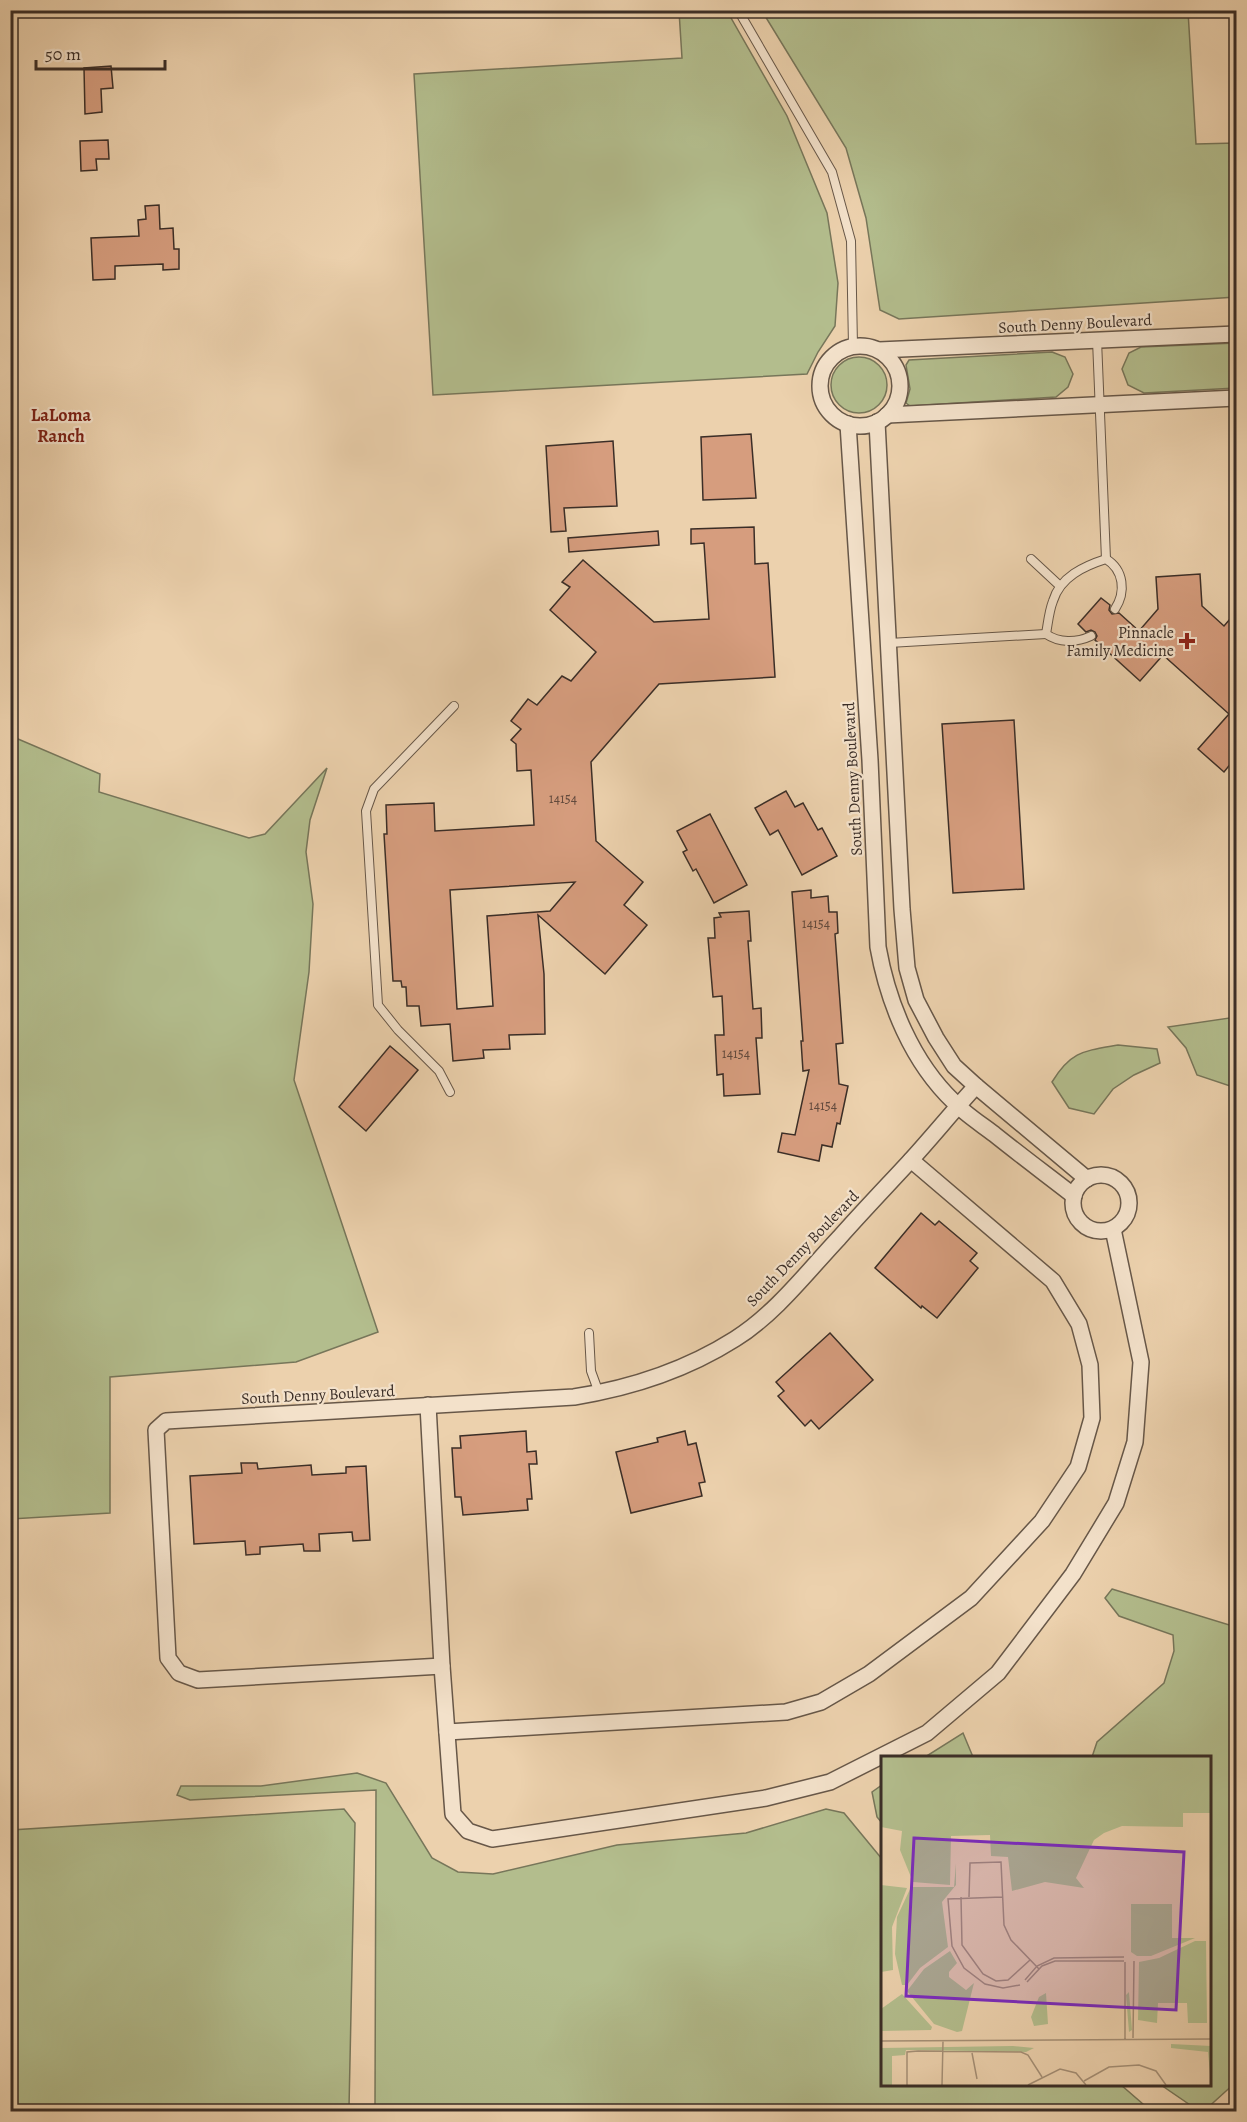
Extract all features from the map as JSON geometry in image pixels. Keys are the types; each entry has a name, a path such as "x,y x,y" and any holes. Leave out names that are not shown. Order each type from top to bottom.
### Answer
{"street":[{"name":"South Denny Boulevard","path":"853,346 866,346 879,350 1236,334"},
{"path":"853,346 841,350 830,358 823,370 820,383 821,396 827,408 848,424 867,425 882,418 1236,398"},
{"path":"879,350 889,358 900,380 897,399 882,418 881,507 907,968 916,1000 954,1066 1088,1179"},
{"name":"South Denny Boulevard","path":"848,424 870,760 878,947 883,974 896,1013 912,1045 928,1071 958,1106 1074,1196"},
{"path":"853,510 881,507"},
{"path":"862,645 889,643"},
{"name":"South Denny Boulevard","path":"442,1666 198,1680 179,1673 168,1658 156,1430 166,1421 574,1396 599,1393 651,1380 736,1339 764,1317 911,1160 976,1086"},
{"path":"447,1731 786,1712 821,1702 868,1674 971,1598 1042,1521 1078,1467 1092,1418 1090,1365 1079,1324 1053,1281 911,1160"},
{"path":"1096,1175 1106,1175 1114,1178 1127,1191 1129,1209 1126,1217 1113,1229 1100,1232 1084,1226 1074,1210 1074,1196 1080,1184 1088,1179 1096,1175"},
{"path":"881,1756 927,1733 998,1673 1073,1574 1116,1503 1135,1442 1141,1362 1113,1229"},
{"path":"428,1405 442,1666 453,1814 468,1831 492,1839 766,1798 830,1782 881,1756"}],"lane":[{"path":"738,10 831,172 851,241 853,346"},
{"path":"1097,340 1106,559"},
{"path":"1031,559 1060,586"},
{"path":"1046,634 1053,601 1060,586 1078,570 1106,559"},
{"path":"1106,559 1116,565 1122,578 1121,600 1115,609"},
{"path":"889,643 1046,634 1055,640 1072,640 1091,636"},
{"path":"450,1092 439,1071 398,1030 378,1005 366,811 374,789 454,706"},
{"path":"589,1333 591,1371 599,1393"}],"green space":[{"path":"679,11 727,11 787,116 827,213 838,283 835,326 807,374 433,395 414,74 682,58"},
{"path":"762,11 1188,11 1196,144 1236,143 1236,297 899,319 880,310 866,218 846,148"},
{"path":"1236,343 1236,388 1144,393 1128,385 1122,369 1129,353 1141,347"},
{"path":"1052,352 1065,357 1073,374 1068,387 1056,397 910,406 906,403 910,389 906,365 909,360"},
{"path":"859,357 870,359 879,365 885,374 887,385 885,396 879,405 870,411 859,413 848,411 839,405 833,396 831,385 833,374 839,365 848,359"},
{"path":"11,736 100,774 99,792 249,838 265,834 327,768 310,820 306,852 313,904 309,972 294,1080 378,1332 296,1362 110,1377 110,1513 11,1519"},
{"path":"1236,1017 1236,1088 1197,1075 1186,1048 1168,1027"},
{"path":"1118,1045 1157,1049 1160,1063 1134,1075 1113,1089 1094,1114 1069,1108 1052,1082 1059,1072 1079,1054"},
{"path":"1112,1589 1236,1627 1236,2082 1204,2111 1199,2111 1162,2086 1211,2086 1211,1756 1092,1756 1097,1742 1164,1683 1174,1651 1173,1635 1119,1616 1105,1598"},
{"path":"963,1733 973,1756 927,1756"},
{"path":"357,1773 386,1783 432,1858 458,1872 493,1874 617,1845 746,1833 826,1809 844,1813 881,1858 881,2086 1122,2086 1151,2111 379,2111 375,2105 376,1790 190,1800 177,1795 181,1786 261,1786"},
{"path":"881,1786 881,1822 877,1817 872,1792"},
{"path":"344,1809 355,1823 349,2108 347,2111 11,2111 11,1830"}],"building":[{"path":"111,66 113,88 101,89 102,112 85,114 84,68"},
{"path":"108,140 109,159 96,159 97,170 81,171 80,141"},
{"path":"159,205 160,229 173,228 174,249 179,249 179,269 163,270 163,264 115,266 115,279 93,280 91,238 139,236 138,220 146,219 145,206"},
{"path":"751,434 756,498 703,500 701,437"},
{"path":"613,441 617,506 564,508 566,531 551,532 546,446"},
{"path":"754,527 755,564 768,563 775,677 659,684 591,762 596,841 643,882 624,905 647,925 605,974 538,915 544,974 545,1034 509,1035 510,1049 483,1050 484,1058 453,1061 450,1024 421,1026 419,1006 407,1006 406,987 402,987 401,981 393,981 384,834 387,834 386,805 434,803 435,831 534,825 531,770 517,771 516,744 511,740 521,729 511,721 528,699 537,705 562,676 571,681 596,652 550,610 570,587 562,582 583,560 654,622 709,619 704,543 691,544 691,529","holes":["575,882 550,911 487,916 493,1006 457,1009 450,890"]},
{"path":"658,531 659,545 569,552 568,538"},
{"path":"1200,574 1202,606 1224,626 1236,612 1236,757 1224,772 1198,749 1229,714 1163,655 1140,681 1095,640 1097,636 1095,632 1091,630 1086,632 1078,624 1101,598 1110,605 1109,610 1112,614 1119,613 1139,631 1158,609 1156,577"},
{"path":"1014,720 1024,889 953,893 942,724"},
{"path":"786,791 795,807 803,803 818,830 822,828 837,856 802,875 778,830 770,835 755,808"},
{"path":"710,814 747,885 714,903 696,869 693,871 683,852 687,850 677,831"},
{"path":"811,890 811,898 828,896 829,912 837,912 838,933 835,934 843,1043 836,1044 839,1084 848,1086 840,1124 837,1123 832,1147 822,1145 819,1161 778,1152 782,1133 795,1135 809,1070 803,1071 801,1041 803,1041 792,892"},
{"path":"749,911 751,941 748,941 753,1009 761,1008 762,1038 756,1038 760,1094 724,1096 723,1074 717,1075 715,1035 724,1035 722,996 713,997 708,938 715,938 714,918 721,917 719,913"},
{"path":"390,1046 418,1070 366,1131 339,1107"},
{"path":"921,1213 935,1225 939,1221 977,1253 970,1261 978,1268 937,1318 922,1306 921,1308 875,1268"},
{"path":"830,1333 873,1380 819,1429 811,1420 805,1426 778,1396 784,1391 776,1382"},
{"path":"526,1431 527,1452 536,1451 537,1464 529,1464 532,1499 527,1499 528,1510 463,1515 461,1497 455,1497 452,1448 461,1448 460,1436"},
{"path":"685,1431 688,1445 696,1443 705,1482 699,1483 702,1496 631,1513 616,1452 658,1442 657,1438"},
{"path":"241,1463 257,1463 258,1469 311,1465 312,1475 346,1473 346,1467 366,1466 370,1540 353,1541 352,1532 319,1534 320,1551 304,1551 303,1544 260,1547 260,1554 246,1555 245,1541 194,1544 190,1476 242,1473"}],"place":[{"name":"Pinnacle Family Medicine","path":"1187,641"}],"district":[{"name":"LaLoma Ranch","path":"61,425"}]}
